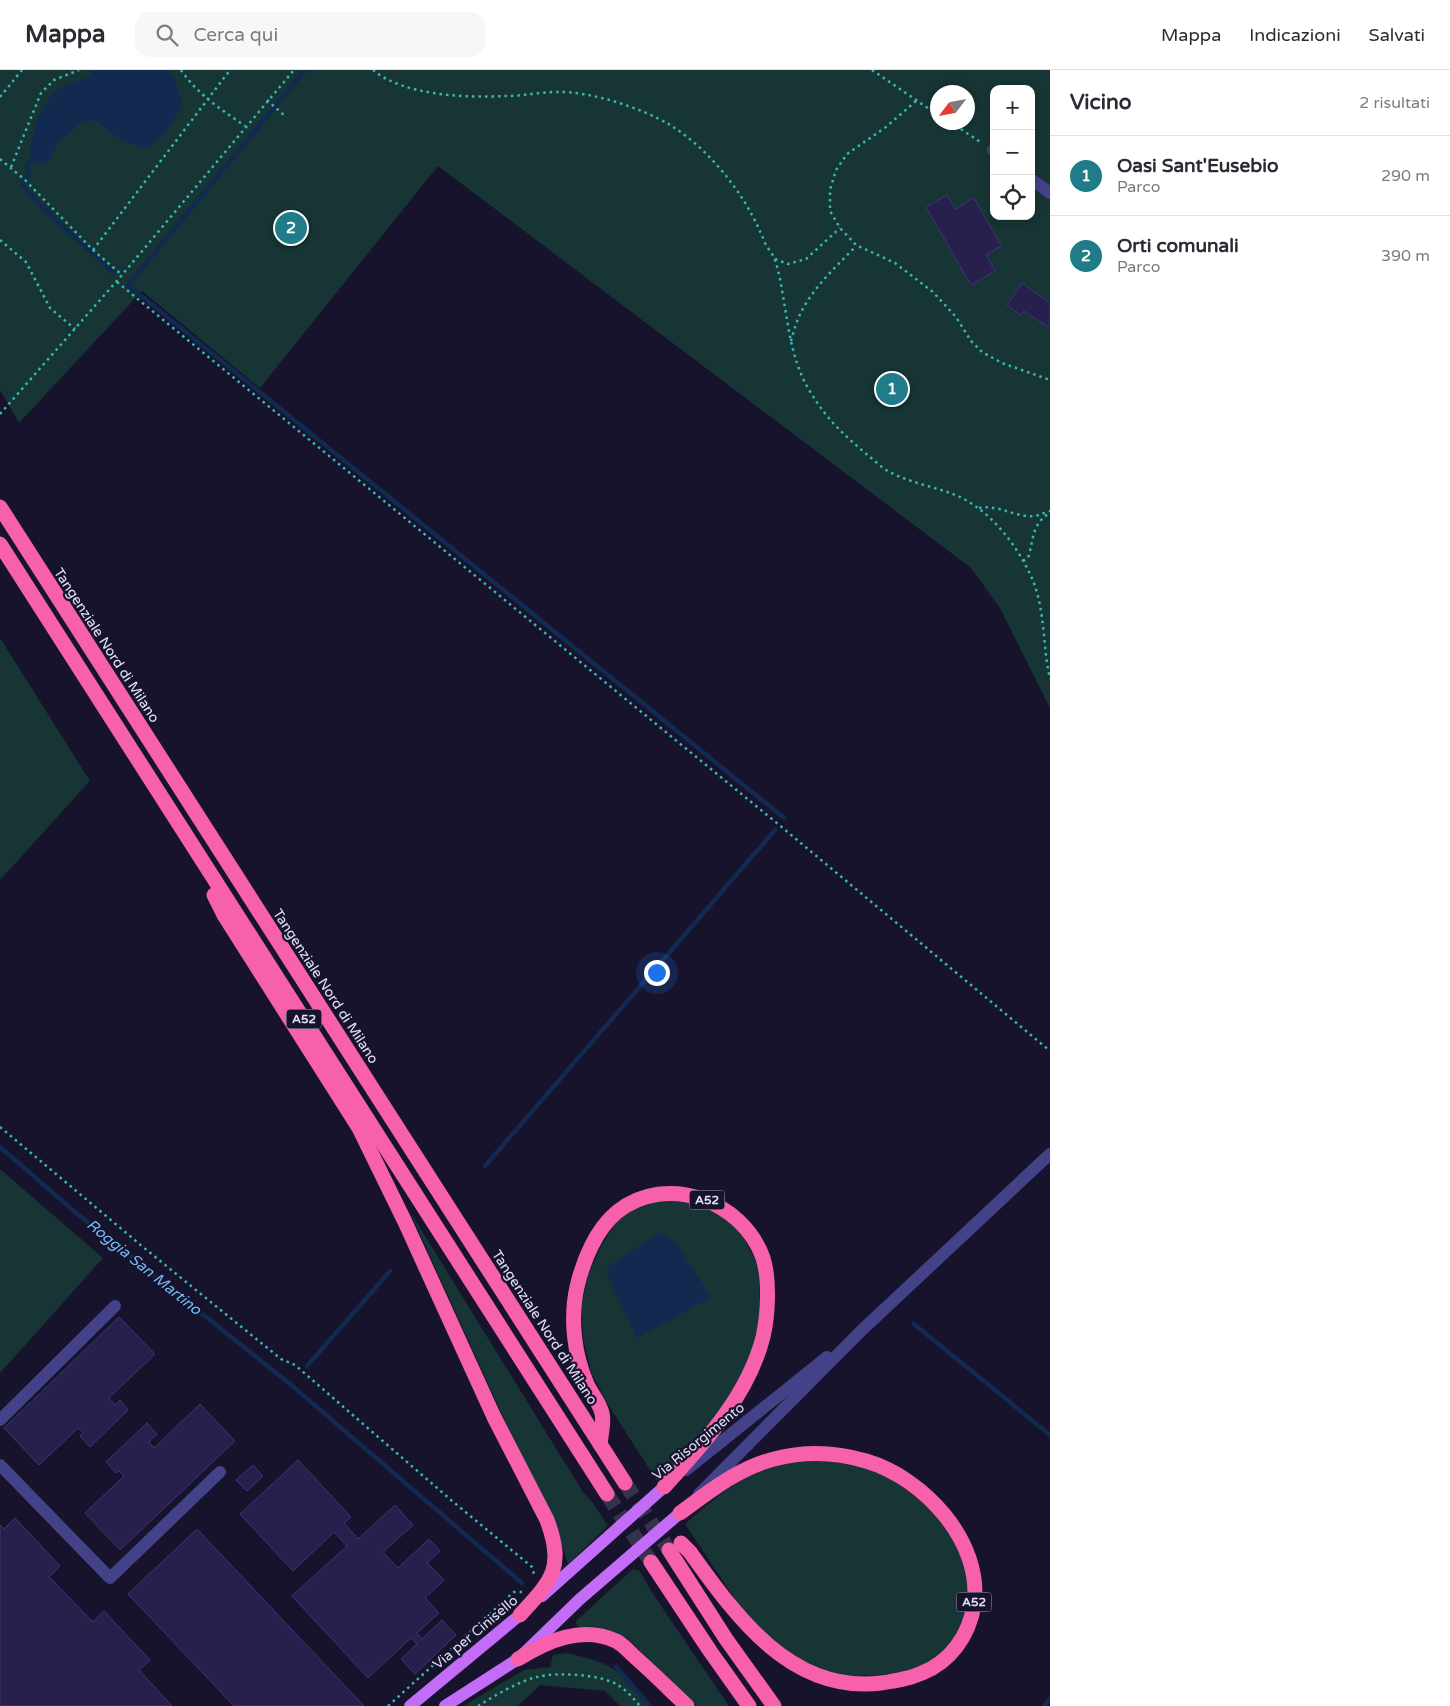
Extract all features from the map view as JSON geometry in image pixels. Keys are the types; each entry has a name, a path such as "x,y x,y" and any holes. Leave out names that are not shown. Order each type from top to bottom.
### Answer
{"highway":[{"name":"Tangenziale Nord di Milano","path":"0,508 625,1483"},
{"name":"A52","path":"0,544 608,1494"},
{"name":"A52","path":"178,822 224,915 359,1128 405,1222 494,1417 547,1520 553,1536 556,1553 553,1574 544,1589 520,1615"},
{"name":"A52","path":"600,1444 602,1412 582,1371 574,1323 577,1288 588,1254 606,1224 617,1212 639,1200 675,1193 712,1202 734,1216 758,1248 763,1260 766,1276 766,1320 760,1343 744,1383 711,1433 664,1487"},
{"name":"A52","path":"680,1514 717,1486 754,1466 773,1459 801,1454 825,1453 867,1461 888,1470 907,1482 941,1510 953,1526 963,1545 971,1564 975,1586 974,1606 969,1624 960,1642 948,1658 932,1669 914,1677 869,1685 847,1684 828,1680 790,1662 755,1633 737,1615 690,1552 675,1547 726,1639 774,1706"},
{"path":"651,1562 749,1706"},
{"path":"518,1658 541,1645 563,1638 588,1634 603,1636 618,1642 687,1706"}],"main road":[{"name":"Via Risorgimento","path":"559,1581 664,1487"},
{"name":"Via Risorgimento","path":"518,1658 580,1599 680,1514"},
{"name":"Via per Cinisello","path":"410,1706 559,1581"},
{"path":"444,1706 518,1658"}],"street":[{"path":"1035,182 1050,193"},
{"name":"Via Risorgimento","path":"680,1514 862,1330 1050,1154"},
{"path":"0,1420 115,1306"},
{"name":"Via Risorgimento","path":"664,1487 862,1330"},
{"path":"0,1465 110,1578 220,1472"}],"path":[{"path":"0,97 22,70"},
{"path":"11,168 41,93 54,80 79,70"},
{"path":"181,70 187,79 207,99 245,126"},
{"path":"93,250 230,70"},
{"path":"0,414 117,282 245,126 294,70"},
{"path":"373,70 383,78 411,89 454,95 505,96 560,92 590,96 632,107 670,125 711,157 740,193 775,259 791,342 800,375 812,395 828,419 885,470 917,484 955,495 979,508 1003,533 1031,575 1038,595 1050,679"},
{"path":"872,70 930,110"},
{"path":"267,100 286,117"},
{"path":"916,101 886,127 848,154 836,170 830,190 830,211 840,228 856,246 895,263 933,292 982,352 1002,363 1050,380"},
{"path":"962,130 990,148"},
{"path":"0,159 93,250 122,275"},
{"path":"775,259 788,264 806,259 840,228"},
{"path":"0,240 26,262 50,308 74,329"},
{"path":"791,342 806,303 856,246"},
{"path":"117,282 778,824 1050,1051"},
{"path":"979,508 989,506 1018,514 1034,516 1050,512"},
{"path":"1023,561 1028,558 1031,538 1038,524 1050,512"},
{"path":"0,1127 281,1360 295,1365 451,1500 532,1567 535,1581"},
{"path":"388,1706 514,1592 524,1592"},
{"path":"478,1706 522,1682 548,1675 585,1676 609,1680 618,1685 640,1706"}],"green space":[{"path":"0,70 1050,70 1050,708 1000,608 971,568 438,166 260,388 142,291 19,423 0,390"},
{"path":"0,638 90,781 0,880"},
{"path":"0,1169 103,1258 0,1373"},
{"path":"664,1197 707,1205 740,1231 759,1267 760,1314 753,1346 741,1375 720,1410 685,1456 657,1481 607,1403 591,1372 583,1336 581,1306 589,1273 601,1246 616,1222 642,1204"},
{"path":"409,1210 583,1492 593,1503 608,1526 568,1564 555,1522 505,1421"},
{"path":"814,1459 838,1461 883,1473 928,1506 948,1529 963,1562 967,1580 968,1600 964,1622 945,1651 929,1662 911,1671 882,1675 852,1676 829,1672 800,1659 770,1638 739,1605 685,1524 726,1490 749,1476 772,1466"},
{"path":"634,1568 637,1571 639,1570 653,1594 729,1706 697,1706 627,1638 611,1632 580,1628 576,1624 576,1621"},
{"path":"568,1653 595,1660 613,1669 627,1681 648,1706 620,1706 605,1691 540,1685 518,1706 463,1706 524,1670 550,1667 553,1655"}],"water":[{"path":"93,70 168,70 175,80 181,99 180,110 163,135 147,148 122,141 98,122 91,120 82,121 58,143 47,164 35,162 30,157 31,147 36,126 45,105 59,89 85,79"},
{"path":"660,1232 674,1240 711,1297 637,1338 606,1272 609,1266"}],"building":[{"path":"947,195 955,209 974,198 1001,246 986,255 995,271 971,285 926,207"},
{"path":"1022,283 1050,303 1050,324 1048,327 1024,311 1021,315 1007,305"},
{"path":"119,1317 155,1354 109,1398 115,1405 120,1400 128,1410 90,1447 80,1436 83,1433 78,1428 39,1465 4,1428"},
{"path":"200,1404 235,1441 120,1550 85,1513 124,1476 119,1471 116,1473 106,1462 147,1423 157,1434 149,1442 154,1448"},
{"path":"298,1460 351,1517 344,1523 358,1539 395,1505 413,1525 383,1552 398,1568 429,1539 440,1551 427,1563 444,1580 425,1598 439,1613 417,1633 422,1639 442,1620 456,1635 415,1674 401,1659 417,1644 411,1638 368,1678 292,1596 347,1546 334,1532 293,1571 240,1514"},
{"path":"253,1465 263,1476 247,1491 236,1480"},
{"path":"15,1518 60,1566 49,1577 93,1622 104,1611 150,1660 139,1670 172,1706 0,1706 0,1525 4,1529"},
{"path":"197,1529 364,1706 234,1706 128,1594"}],"waterway":[{"path":"305,70 128,285 784,818"},
{"path":"28,177 28,165 32,159"},
{"path":"23,183 23,186 44,209 114,273"},
{"path":"485,1166 775,830"},
{"name":"Roggia San Martino","path":"0,1147 75,1212 290,1384 522,1583"},
{"path":"307,1366 390,1271"},
{"path":"914,1324 1050,1435"},
{"path":"616,1667 650,1706"},
{"path":"1044,1706 1050,1699"}],"tunnel":[{"path":"625,1483 669,1550"},
{"path":"607,1494 651,1562"}],"place":[{"name":"Orti comunali","path":"291,228"},
{"name":"Oasi Sant'Eusebio","path":"892,389"}]}
